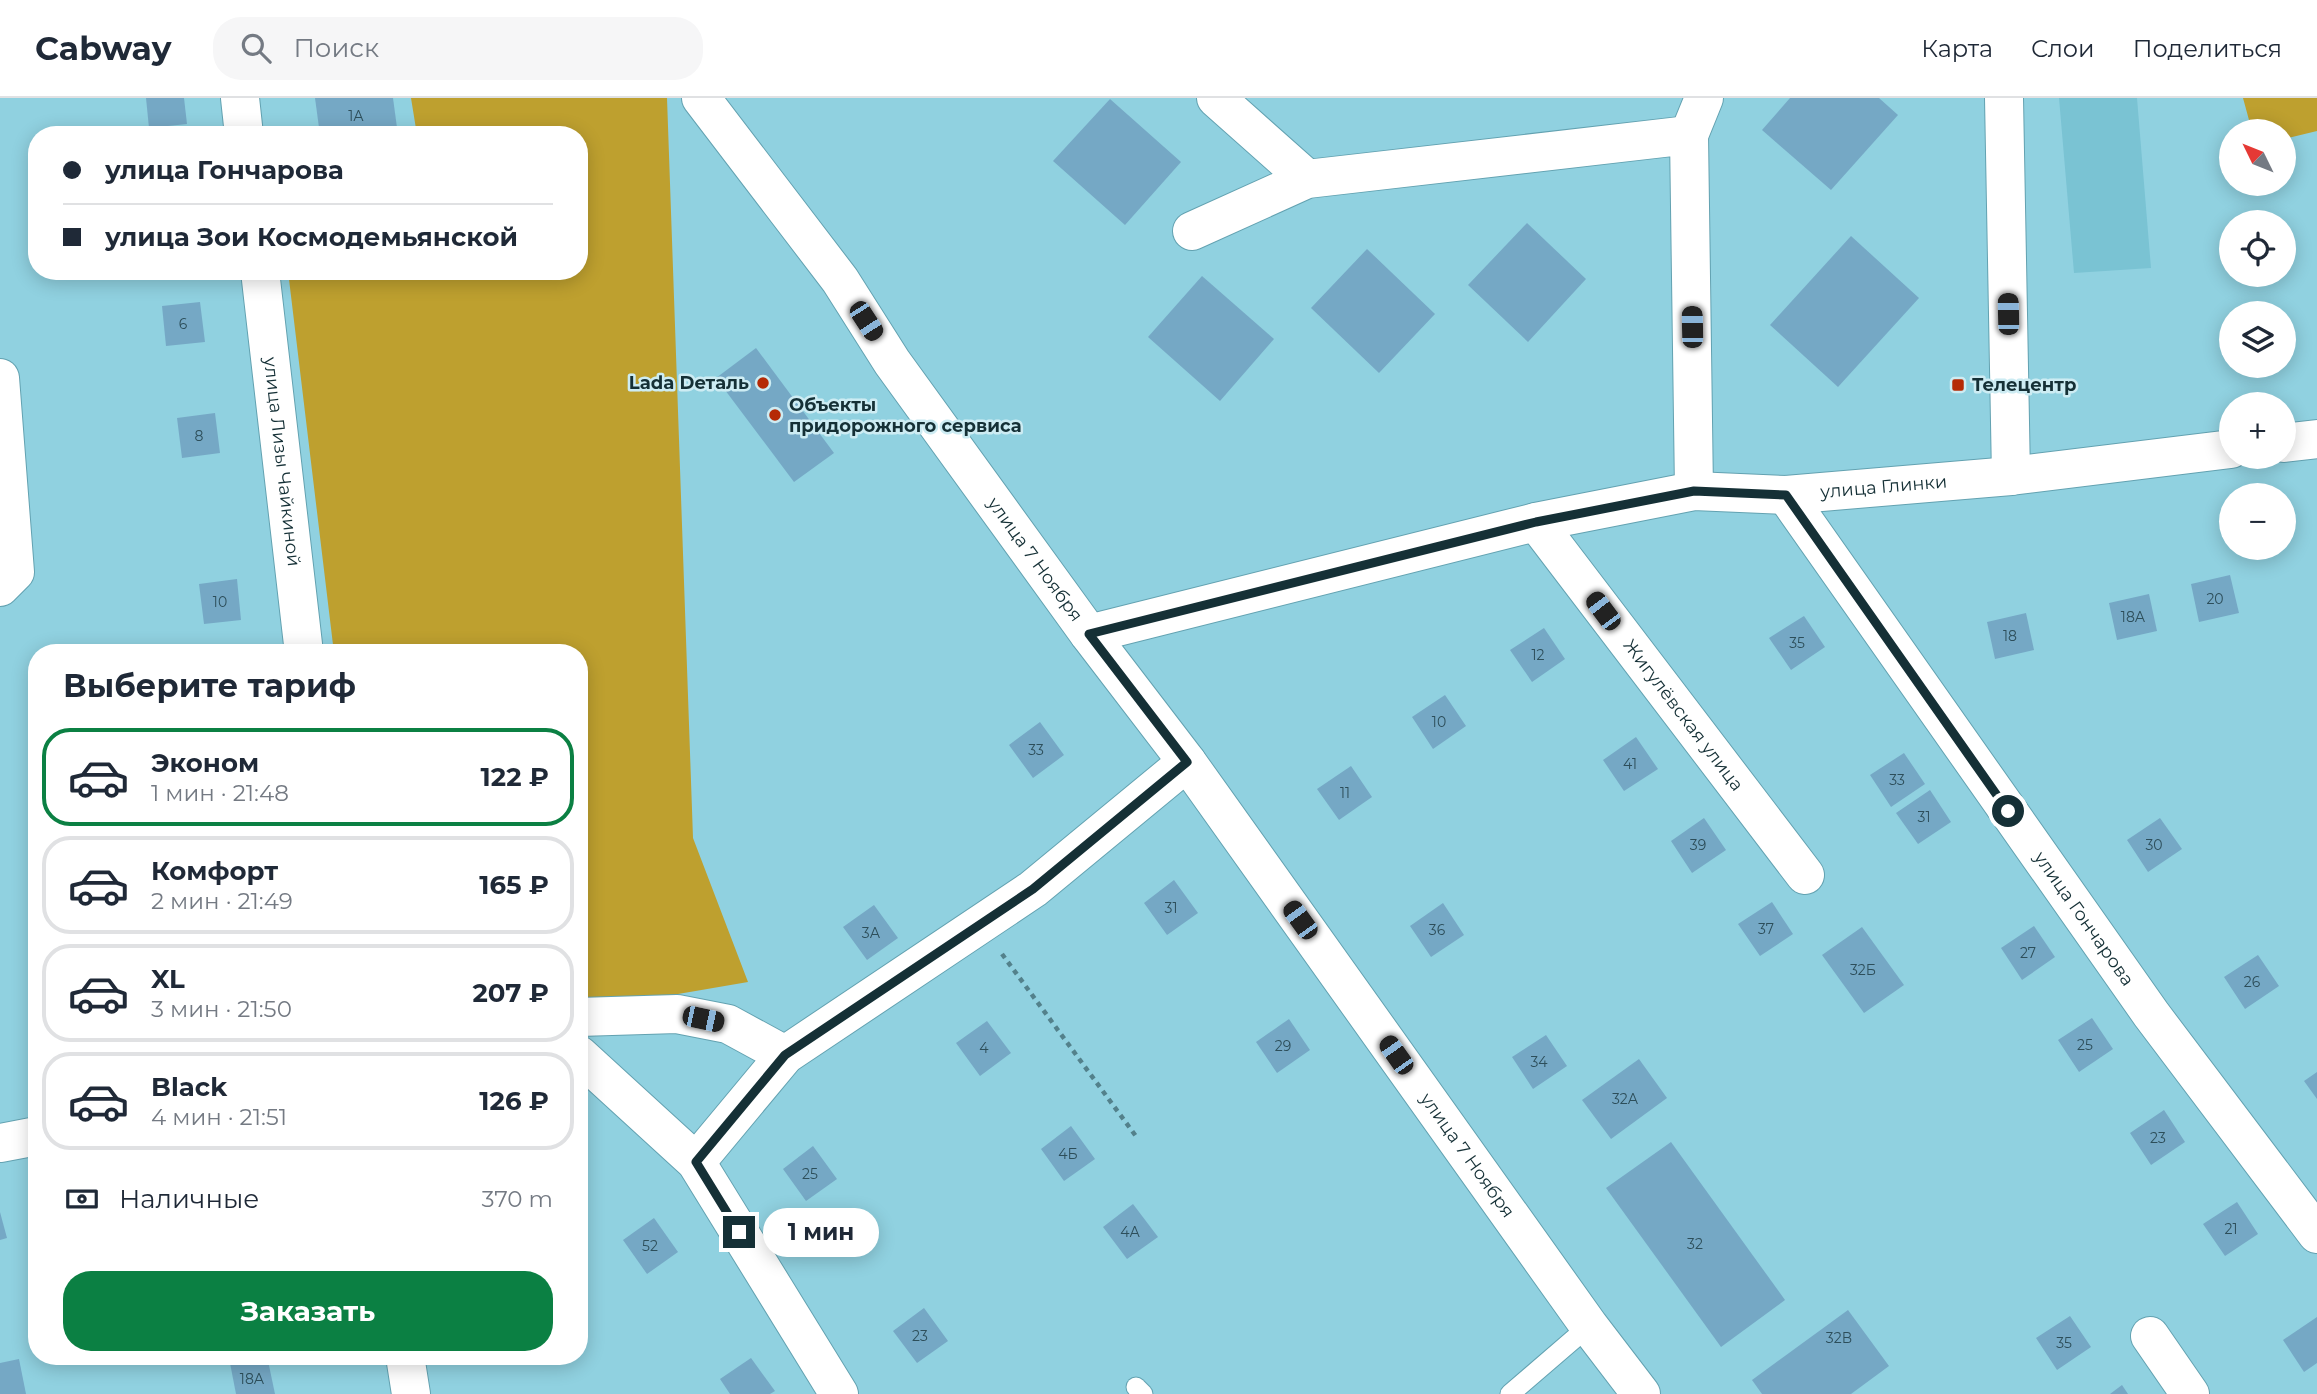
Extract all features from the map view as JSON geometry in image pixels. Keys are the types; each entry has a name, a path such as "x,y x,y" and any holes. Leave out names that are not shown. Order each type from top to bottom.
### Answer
{"street":[{"path":"240,98 243,126"},
{"name":"улица 7 Ноября","path":"701,98 840,280 892,362 1089,634 1187,762 1589,1326 1641,1394"},
{"path":"1216,98 1307,179"},
{"path":"1694,491 1689,135 1704,98"},
{"path":"2004,98 2011,476"},
{"path":"1192,231 1307,179 1689,135"},
{"name":"улица Лизы Чайкиной","path":"261,280 303,644"},
{"path":"0,378 15,572 0,587"},
{"path":"2296,442 2317,439"},
{"name":"улица Глинки","path":"1089,634 1536,522 1694,491 1786,495 2011,476 2219,450"},
{"name":"улица Гончарова","path":"1786,495 2151,1014 2317,1234"},
{"name":"Жигулёвская улица","path":"1536,522 1805,875"},
{"path":"696,1162 785,1055 1033,889 1187,762"},
{"path":"588,1017 677,1014 728,1024 785,1055"},
{"path":"588,1063 696,1162 839,1394"},
{"path":"0,1143 28,1138"},
{"path":"2150,1336 2190,1394"},
{"path":"406,1365 411,1394"}],"lane":[{"path":"1510,1394 1589,1326"}],"path":[{"path":"981,925 1138,1139"}],"shaded area":[{"path":"411,98 667,98 693,838 748,982 588,1009 588,644 333,644 289,280 588,280 588,126 416,126"},
{"path":"2059,98 2137,98 2151,268 2074,273"},
{"path":"2243,98 2317,98 2317,131 2296,136 2296,119 2249,119"}],"building":[{"path":"146,98 184,98 187,124 149,126"},
{"path":"315,98 393,98 397,126 319,126"},
{"path":"1790,98 1879,98 1898,115 1831,190 1762,130"},
{"path":"1110,99 1181,162 1125,225 1053,161"},
{"path":"1527,223 1586,279 1528,342 1468,285"},
{"path":"1851,236 1919,298 1838,387 1770,325"},
{"path":"1367,249 1435,314 1379,373 1311,308"},
{"path":"1202,276 1274,339 1220,401 1148,337"},
{"path":"200,302 205,342 166,346 162,306"},
{"name":"Объекты придорожного сервиса","path":"756,348 834,453 794,482 716,378"},
{"path":"215,413 220,453 182,458 177,418"},
{"path":"2230,575 2239,613 2199,622 2191,584"},
{"path":"237,579 241,620 204,624 199,584"},
{"path":"2149,594 2157,631 2117,640 2109,603"},
{"path":"2026,613 2034,650 1995,659 1987,622"},
{"path":"1804,616 1825,647 1791,670 1769,638"},
{"path":"1544,628 1565,659 1532,682 1510,650"},
{"path":"1445,695 1466,726 1433,749 1412,717"},
{"path":"1040,722 1064,755 1033,778 1009,745"},
{"path":"1636,737 1658,769 1624,791 1603,760"},
{"path":"1904,753 1925,784 1891,807 1870,775"},
{"path":"1351,766 1372,797 1339,820 1317,789"},
{"path":"1930,790 1951,822 1918,844 1896,813"},
{"path":"1704,818 1726,850 1692,873 1671,841"},
{"path":"2160,818 2182,849 2148,872 2127,840"},
{"path":"1174,880 1198,913 1167,935 1144,903"},
{"path":"1772,902 1793,934 1760,956 1738,924"},
{"path":"1443,903 1464,935 1431,957 1410,926"},
{"path":"874,905 898,938 867,960 843,927"},
{"path":"2034,926 2055,957 2022,980 2001,948"},
{"path":"1862,927 1904,985 1864,1013 1822,955"},
{"path":"2258,955 2279,986 2245,1009 2224,977"},
{"path":"2092,1018 2113,1049 2079,1072 2058,1040"},
{"path":"1289,1019 1310,1050 1277,1073 1256,1042"},
{"path":"987,1021 1011,1053 980,1076 956,1043"},
{"path":"1546,1035 1567,1066 1533,1089 1512,1057"},
{"path":"1639,1059 1667,1098 1611,1139 1582,1100"},
{"path":"2317,1072 2317,1099 2304,1081"},
{"path":"2164,1110 2185,1142 2151,1165 2130,1133"},
{"path":"1071,1126 1095,1159 1064,1181 1041,1149"},
{"path":"1671,1142 1785,1300 1721,1347 1606,1188"},
{"path":"813,1146 837,1179 806,1201 783,1169"},
{"path":"2237,1202 2258,1234 2225,1256 2203,1224"},
{"path":"1133,1204 1158,1237 1127,1259 1103,1227"},
{"path":"0,1212 7,1238 0,1240"},
{"path":"654,1218 678,1252 647,1274 623,1240"},
{"path":"924,1308 948,1341 917,1363 893,1331"},
{"path":"1848,1310 1889,1366 1851,1394 1762,1394 1752,1380"},
{"path":"2070,1316 2091,1347 2057,1370 2036,1338"},
{"path":"2317,1317 2317,1363 2304,1372 2283,1340"},
{"path":"751,1358 775,1391 770,1394 730,1394 720,1379"},
{"path":"19,1359 26,1394 0,1394 0,1363"},
{"path":"230,1365 269,1365 275,1394 236,1394"},
{"path":"2122,1385 2128,1394 2110,1394"}],"place":[{"name":"Lada Dеталь","path":"763,383"},
{"name":"Телецентр","path":"1958,385"},
{"name":"Объекты придорожного сервиса","path":"775,415"}],"route":[{"path":"739,1232 696,1162 785,1055 1033,889 1187,762 1089,634 1536,522 1694,491 1786,495 2008,811"}]}
